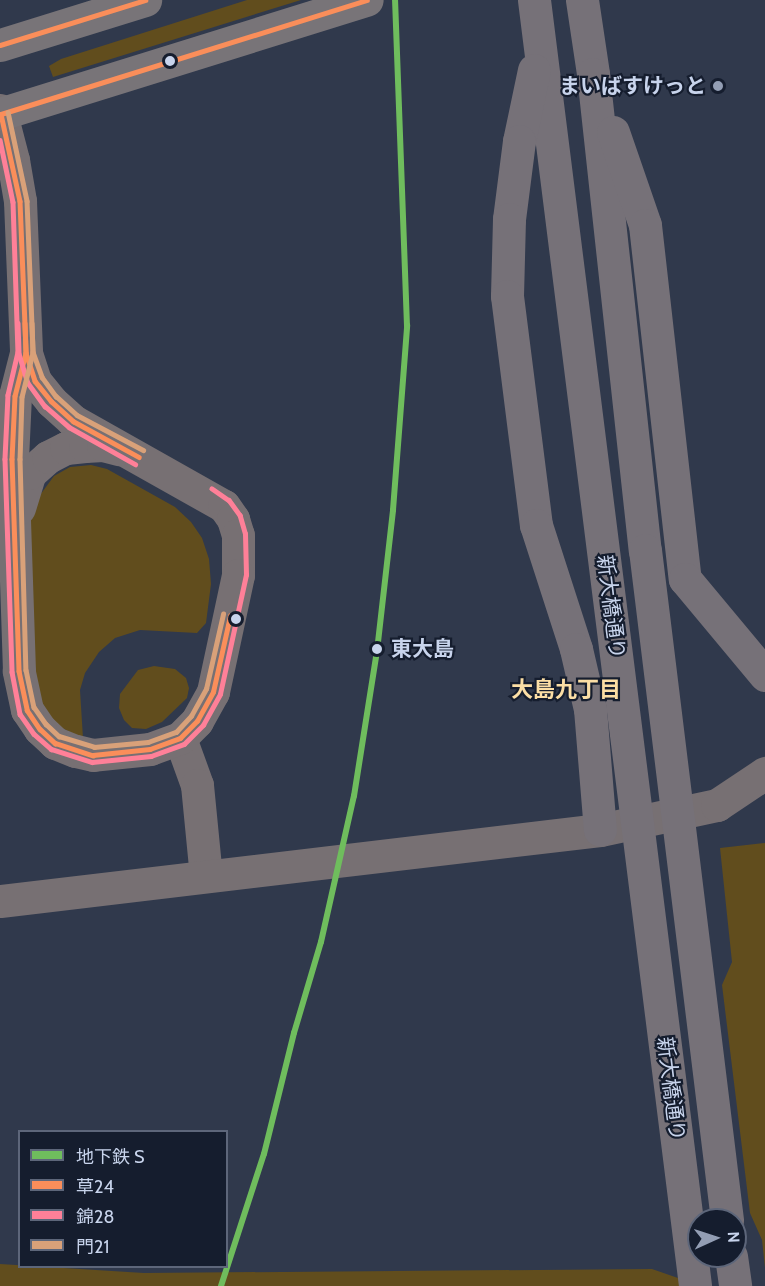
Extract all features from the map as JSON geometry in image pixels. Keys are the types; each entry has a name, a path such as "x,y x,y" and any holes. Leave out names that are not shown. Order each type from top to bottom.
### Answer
{"main road":[{"path":"0,45 145,0"},
{"path":"0,113 367,0"},
{"name":"新大橋通り","path":"534,0 695,1286"},
{"name":"新大橋通り","path":"582,0 593,74 645,550 726,1208"},
{"path":"539,46 519,141 509,219 507,296 536,525 576,649 590,710 600,830"},
{"path":"593,74 645,225 685,579 765,675"},
{"path":"733,1268 735,1286"}],"street":[{"path":"0,113 20,201 26,354 35,381 60,411 73,421 224,506 234,519 238,535 238,575 213,692 197,721 180,738 150,749 93,755 55,743 40,729 27,710 19,671 12,459 15,396 26,354"},
{"path":"15,531 22,491 30,473 48,457 66,448 103,445 139,457"},
{"path":"180,738 197,785 206,876"},
{"path":"0,901 501,844 600,830 717,805 765,773"}],"shaded area":[{"path":"247,0 301,0 53,77 49,66 61,59"},
{"path":"91,465 107,469 175,507 191,522 202,538 209,559 211,584 206,623 197,633 140,630 115,638 99,652 85,673 80,690 83,738 51,723 32,689 28,535 31,515 40,495 54,476 70,467"},
{"path":"154,666 175,669 186,678 189,688 187,698 162,722 146,729 132,728 124,720 119,708 120,694 138,670"},
{"path":"765,843 765,1268 762,1240 750,1213 722,985 732,962 720,848"},
{"path":"0,1264 18,1265 18,1268 64,1268 144,1273 652,1269 701,1286 0,1286"}],"metro line":[{"name":"S","path":"228,1265 264,1154 294,1033 321,942 354,796 377,651 393,510 407,326 395,0"},
{"name":"S","path":"221,1286 227,1268"}],"transit line":[{"name":"草24","path":"0,45 145,0"},
{"name":"草24","path":"1,114 367,0"},
{"name":"門21","path":"8,112 27,201 33,353 22,397 20,459 26,670 34,707 46,724 59,736 94,747 148,742 176,732 191,716 206,689 223,614"},
{"name":"草24","path":"1,114 20,201 26,353 15,396 12,459 19,671 27,710 40,729 55,743 93,755 150,749 180,738 197,721 213,692 230,616"},
{"name":"錦28","path":"0,140 13,202 18,352 8,395 5,459 12,672 20,714 34,734 51,749 92,762 151,756 184,744 203,725 220,694 246,575 245,534 240,516 229,501 212,489"},
{"name":"錦28","path":"18,323 19,354 28,383 45,406 69,427 135,464"},
{"name":"草24","path":"25,323 26,353 35,381 51,401 73,421 139,457"},
{"name":"門21","path":"32,323 33,352 42,377 56,396 77,415 143,450"}],"place":[{"name":"まいばすけっと","path":"718,86"},
{"name":"東大島","path":"377,649"}],"district":[{"name":"大島九丁目","path":"566,690"}]}
